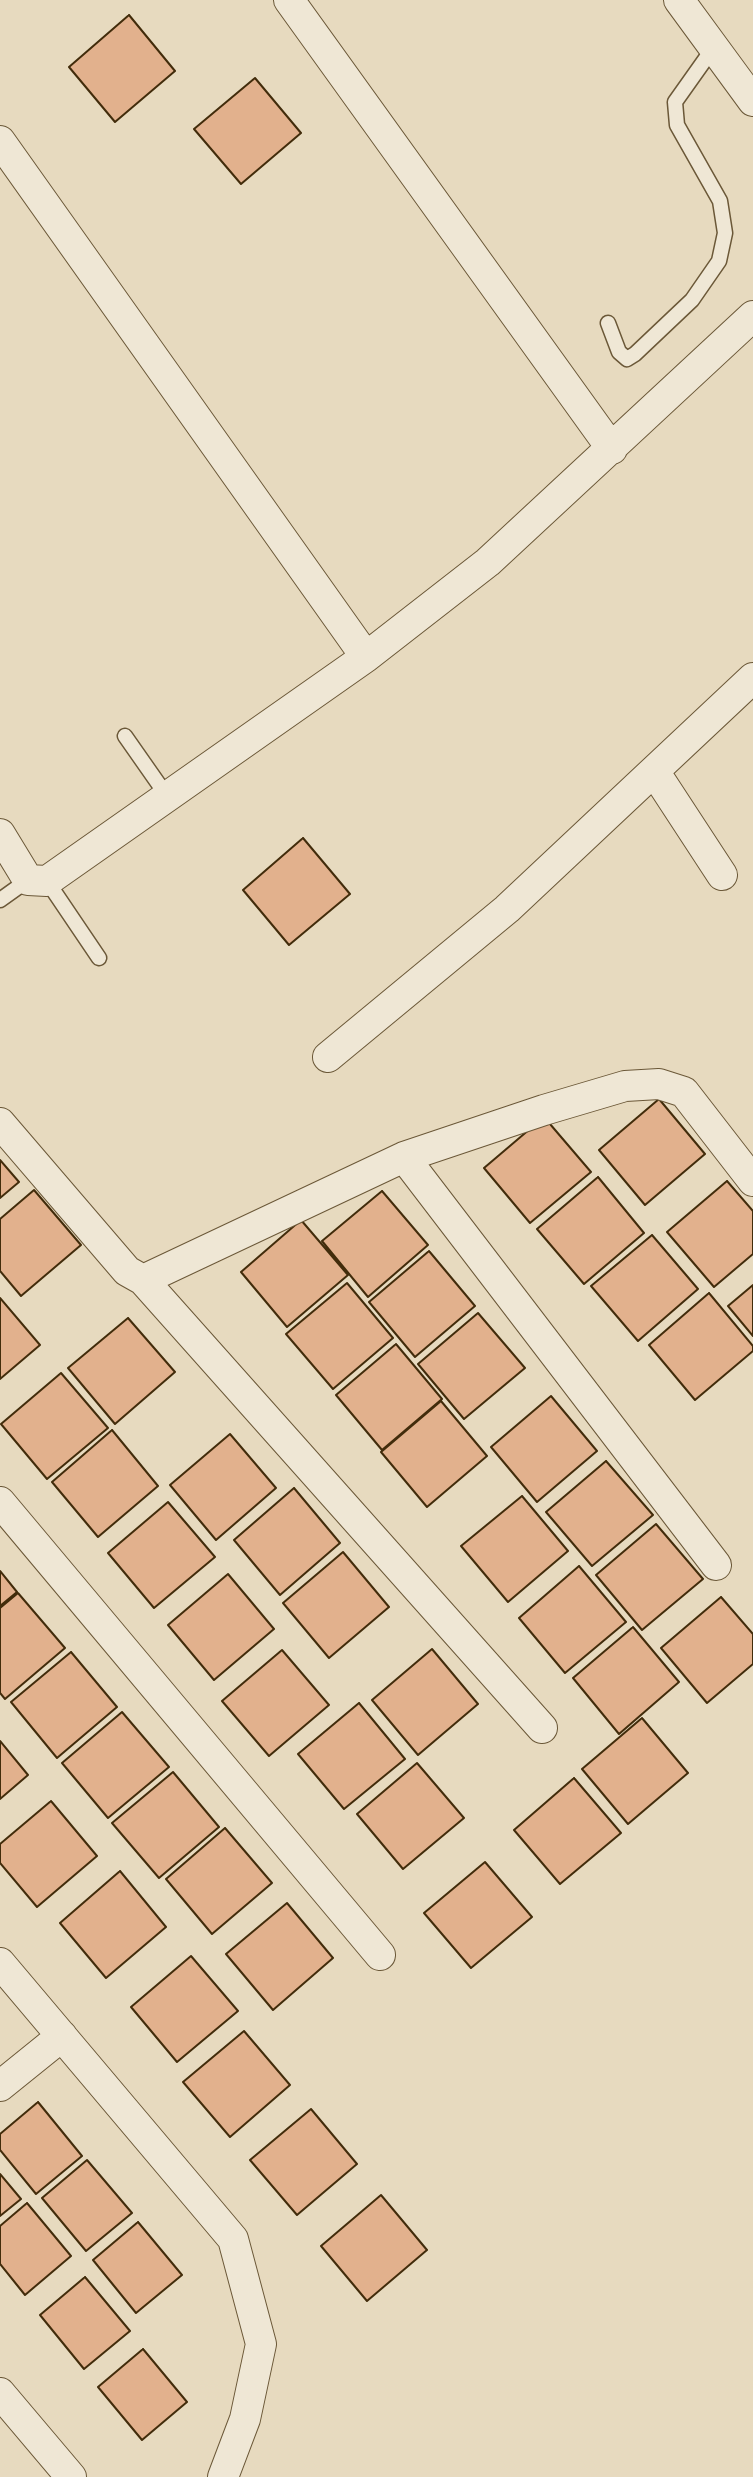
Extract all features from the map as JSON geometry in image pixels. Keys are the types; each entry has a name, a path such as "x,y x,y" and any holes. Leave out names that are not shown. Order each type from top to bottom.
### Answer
{"street":[{"path":"289,0 611,449"},
{"path":"679,0 753,101"},
{"path":"0,141 366,657"},
{"path":"0,834 38,881 167,796 366,657 488,562 753,316"},
{"path":"328,1057 507,909 753,678"},
{"path":"654,771 722,875"},
{"path":"143,1280 404,1157 625,1086 659,1084 684,1093 753,1181"},
{"path":"0,1123 127,1271 143,1280 542,1728"},
{"path":"404,1157 716,1565"},
{"path":"0,1502 380,1955"},
{"path":"0,1963 233,2239 261,2344 245,2419 223,2477"},
{"path":"0,2087 62,2036"},
{"path":"4,2404 71,2477"}],"lane":[{"path":"608,323 619,352 627,359 692,300 719,261 725,233 720,201 677,125 675,102 714,47"},
{"path":"125,736 167,796"},
{"path":"0,900 38,881 99,958"}],"building":[{"path":"129,15 175,71 115,122 69,67"},
{"path":"255,78 301,133 241,184 194,129"},
{"path":"303,838 350,894 289,945 243,890"},
{"path":"659,1099 705,1154 645,1205 599,1150"},
{"path":"544,1117 591,1172 530,1223 484,1168"},
{"path":"0,1160 19,1182 0,1198"},
{"path":"598,1177 644,1233 584,1284 537,1229"},
{"path":"727,1181 753,1211 753,1254 714,1287 667,1232"},
{"path":"34,1190 81,1245 21,1296 0,1271 0,1219"},
{"path":"382,1191 428,1245 368,1297 322,1241"},
{"path":"301,1220 348,1275 287,1327 241,1272"},
{"path":"652,1235 698,1289 638,1341 591,1286"},
{"path":"429,1251 475,1306 415,1357 369,1302"},
{"path":"347,1283 393,1338 333,1389 286,1334"},
{"path":"753,1285 753,1336 728,1306"},
{"path":"709,1293 753,1346 753,1351 695,1400 649,1345"},
{"path":"0,1298 40,1345 0,1379"},
{"path":"478,1313 525,1368 464,1419 418,1364"},
{"path":"128,1318 175,1372 115,1424 68,1368"},
{"path":"396,1344 442,1399 382,1450 336,1395"},
{"path":"61,1373 108,1428 47,1479 1,1424"},
{"path":"551,1396 597,1451 537,1502 491,1447"},
{"path":"441,1401 487,1456 427,1507 381,1452"},
{"path":"112,1430 158,1486 98,1537 52,1482"},
{"path":"230,1434 276,1488 216,1540 170,1485"},
{"path":"606,1461 653,1515 592,1566 546,1512"},
{"path":"294,1488 340,1543 280,1595 234,1540"},
{"path":"522,1496 568,1551 508,1602 461,1546"},
{"path":"168,1502 215,1557 154,1608 108,1553"},
{"path":"656,1524 703,1579 642,1630 596,1575"},
{"path":"343,1552 389,1607 329,1658 283,1603"},
{"path":"579,1566 626,1622 565,1673 519,1618"},
{"path":"0,1571 17,1592 0,1606"},
{"path":"228,1574 274,1629 214,1680 168,1625"},
{"path":"18,1593 65,1648 5,1699 0,1693 0,1608"},
{"path":"721,1597 753,1634 753,1664 707,1703 661,1648"},
{"path":"633,1627 679,1682 619,1734 573,1678"},
{"path":"432,1649 478,1704 418,1755 372,1700"},
{"path":"282,1650 329,1705 269,1756 222,1701"},
{"path":"71,1652 117,1707 57,1758 11,1702"},
{"path":"359,1703 405,1759 344,1809 298,1754"},
{"path":"122,1712 169,1767 108,1818 62,1763"},
{"path":"642,1718 688,1773 628,1824 582,1769"},
{"path":"0,1741 28,1775 0,1799"},
{"path":"417,1763 464,1818 403,1869 357,1814"},
{"path":"173,1772 219,1827 159,1878 112,1823"},
{"path":"574,1778 621,1833 560,1884 514,1830"},
{"path":"51,1801 97,1856 37,1907 0,1863 0,1844"},
{"path":"225,1828 272,1883 212,1934 166,1879"},
{"path":"485,1862 532,1917 471,1968 424,1913"},
{"path":"120,1871 166,1927 106,1978 60,1923"},
{"path":"287,1903 333,1958 273,2010 226,1954"},
{"path":"191,1956 238,2011 177,2062 131,2007"},
{"path":"244,2031 290,2085 230,2137 183,2082"},
{"path":"38,2102 82,2156 36,2194 0,2150 0,2134"},
{"path":"311,2109 357,2164 297,2215 250,2160"},
{"path":"87,2160 132,2213 86,2251 42,2198"},
{"path":"0,2174 21,2199 0,2216"},
{"path":"381,2195 427,2250 367,2301 321,2246"},
{"path":"27,2203 71,2256 25,2295 0,2264 0,2226"},
{"path":"138,2222 182,2275 136,2313 93,2260"},
{"path":"85,2277 130,2331 84,2369 40,2315"},
{"path":"143,2349 187,2402 142,2440 98,2387"}]}
